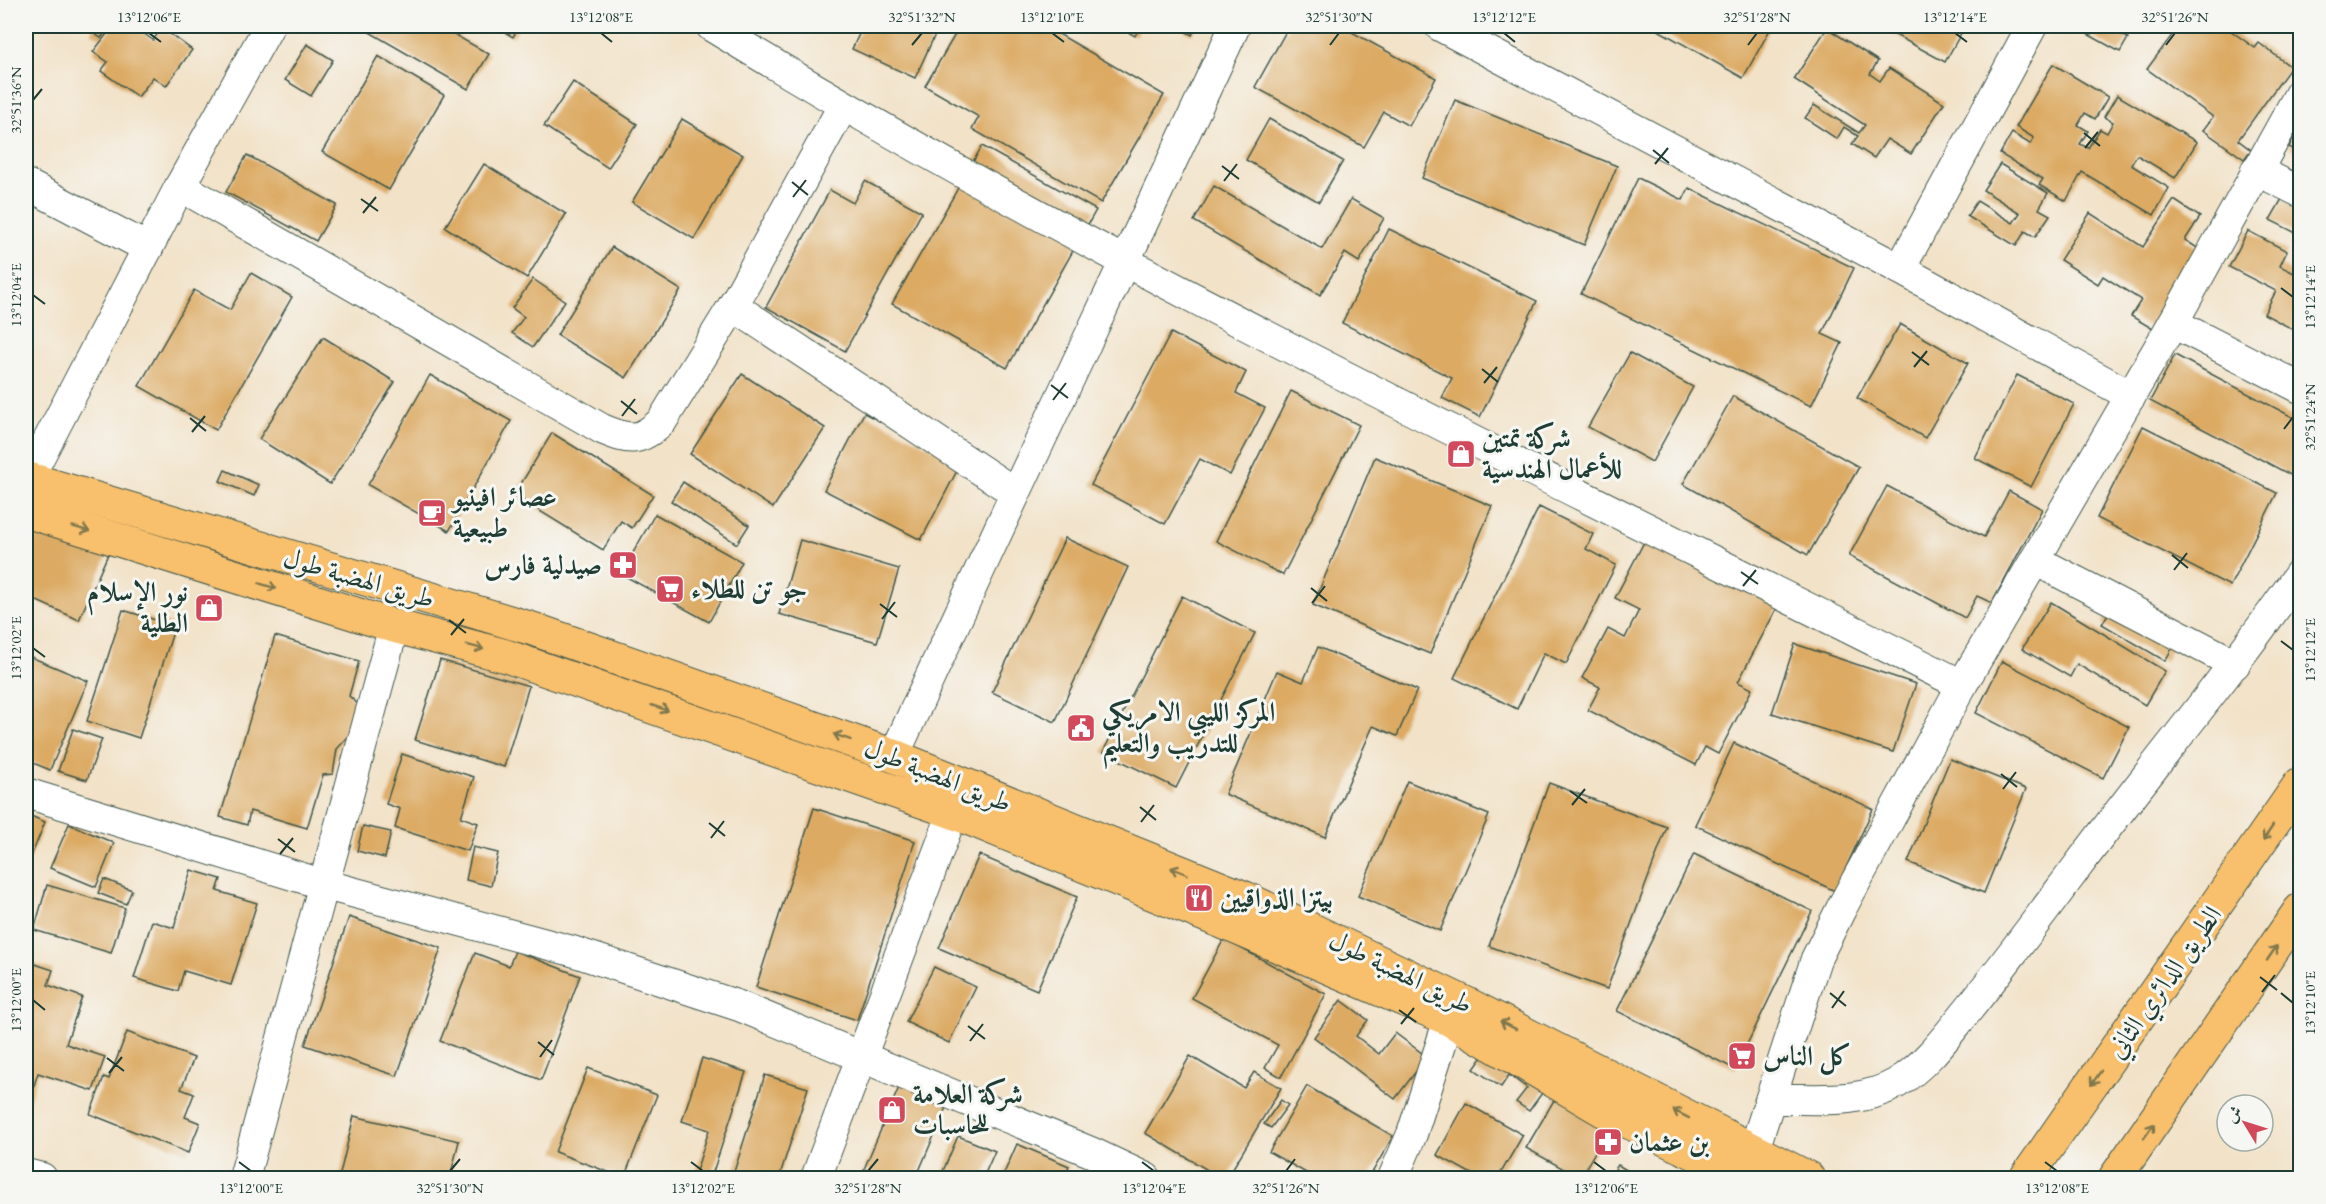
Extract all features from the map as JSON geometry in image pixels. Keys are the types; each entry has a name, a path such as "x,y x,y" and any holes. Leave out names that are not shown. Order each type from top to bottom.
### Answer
{"highway":[{"name":"طريق الهضبة طول","path":"27,478 533,629 894,756 1256,903 1465,1003 1749,1169"},
{"name":"طريق الهضبة طول","path":"26,511 394,626 517,659 953,812 1227,924 1449,1019 1603,1110 1749,1169 1808,1179"},
{"name":"الطريق الدائري الثاني","path":"2026,1179 2301,784"},
{"path":"2115,1179 2301,910"}],"street":[{"path":"711,26 843,106 1125,263 1962,685"},
{"path":"894,756 1014,492 1125,263 1234,26"},
{"path":"1440,26 1900,269 2132,396"},
{"path":"1900,269 2032,26"},
{"path":"27,478 263,27"},
{"path":"1749,1169 1773,1099 1795,1018 1816,959 1840,909 1962,685 2132,396 2301,93"},
{"path":"180,186 592,423 622,437 637,438 650,432 662,421 733,306 843,106"},
{"path":"2256,170 2301,192"},
{"path":"26,184 148,248"},
{"path":"733,306 1014,492"},
{"path":"2173,323 2301,388"},
{"path":"2035,560 2235,664"},
{"path":"1773,1099 1848,1098 1875,1094 1898,1082 1922,1063 2000,971 2235,664 2301,573"},
{"path":"244,1179 322,884 394,626"},
{"path":"26,793 322,884 572,951 739,1006 862,1056 1146,1179"},
{"path":"816,1179 953,812"},
{"path":"1393,1179 1412,1134 1449,1019"},
{"path":"26,1174 42,1179"}],"building":[{"path":"96,26 110,26 101,38 91,32"},
{"path":"113,26 133,26 153,40 162,28 192,50 166,86 153,77 138,97 101,71 108,62 93,52"},
{"path":"359,26 439,26 489,54 468,89"},
{"path":"494,26 520,26 513,37"},
{"path":"863,26 939,26 915,78 852,49"},
{"path":"960,26 1045,26 1164,95 1101,203 972,129 979,117 925,86"},
{"path":"1117,26 1140,26 1135,36"},
{"path":"1176,26 1197,26 1192,35"},
{"path":"1289,26 1341,26 1436,78 1409,126 1384,112 1364,147 1255,87"},
{"path":"1651,26 1772,26 1743,78"},
{"path":"1879,26 1965,26 1945,62"},
{"path":"2073,26 2105,26 2128,38 2120,52"},
{"path":"2179,26 2224,26 2255,48 2259,43 2291,67 2238,140 2251,150 2244,159 2203,130 2213,117 2147,69"},
{"path":"1827,28 1878,61 1870,74 1880,81 1889,68 1944,103 1911,154 1887,139 1874,158 1852,144 1858,136 1844,127 1837,139 1805,118 1814,105 1859,133 1865,125 1794,79"},
{"path":"307,44 333,60 311,96 285,80"},
{"path":"378,56 444,95 389,190 322,152"},
{"path":"2053,64 2108,97 2095,119 2085,113 2078,125 2088,131 2080,144 2088,148 2100,129 2107,133 2113,122 2104,117 2117,95 2197,142 2175,178 2137,155 2131,165 2169,188 2154,215 2082,172 2066,201 2039,185 2043,179 2000,154 2012,133 2030,144 2034,138 2016,127"},
{"path":"573,82 637,124 608,168 544,126"},
{"path":"1455,100 1617,166 1584,245 1422,178"},
{"path":"682,119 743,155 694,239 632,202"},
{"path":"1269,119 1343,161 1319,202 1246,160"},
{"path":"2300,125 2300,153 2289,147"},
{"path":"982,146 1096,210 1007,368 892,304"},
{"path":"247,155 337,205 316,241 226,192"},
{"path":"484,164 566,214 527,278 445,227"},
{"path":"2000,164 2048,193 2039,209 2050,215 2035,237 2025,231 2016,246 1967,216 1977,201 2013,223 2020,213 1983,190"},
{"path":"1638,178 1683,200 1689,188 1854,268 1822,334 1842,343 1811,406 1581,294"},
{"path":"865,181 922,212 845,351 766,307 830,190 853,203"},
{"path":"1214,186 1322,249 1351,199 1384,218 1359,262 1345,253 1320,295 1194,221"},
{"path":"2300,194 2300,235 2270,220 2282,199"},
{"path":"2174,200 2200,217 2185,240 2202,251 2153,329 2131,316 2141,300 2103,276 2098,284 2060,260 2090,213 2143,247"},
{"path":"1389,229 1537,301 1480,417 1442,398 1452,378 1342,323"},
{"path":"2248,231 2287,251 2280,266 2300,276 2300,333 2264,314 2276,291 2229,267"},
{"path":"612,247 681,290 626,378 557,335"},
{"path":"251,273 292,297 216,430 139,386 194,290 230,310"},
{"path":"533,279 565,301 533,347 512,333 524,317 512,308"},
{"path":"1900,324 1968,363 1925,438 1857,398"},
{"path":"1171,333 1246,372 1236,393 1265,408 1230,475 1200,459 1165,524 1091,485"},
{"path":"323,337 395,382 330,484 259,439"},
{"path":"1630,353 1693,387 1652,462 1588,427"},
{"path":"2175,355 2300,421 2300,480 2150,401"},
{"path":"742,374 825,428 773,508 690,454"},
{"path":"430,375 511,421 449,531 368,485"},
{"path":"2017,375 2074,404 2031,487 1975,458"},
{"path":"1291,391 1359,425 1283,575 1216,541"},
{"path":"1733,396 1859,467 1808,555 1683,484"},
{"path":"864,413 961,463 921,540 824,490"},
{"path":"2143,426 2277,493 2230,586 2097,518"},
{"path":"552,433 653,495 632,528 621,521 603,550 514,495"},
{"path":"1375,457 1492,506 1430,654 1313,605"},
{"path":"225,470 259,485 254,496 220,481"},
{"path":"683,482 749,525 737,544 671,501"},
{"path":"1887,486 1984,537 2009,491 2042,509 1992,603 1977,596 1965,618 1849,556"},
{"path":"1539,507 1593,534 1586,549 1616,565 1566,664 1544,653 1517,709 1454,678"},
{"path":"655,514 742,562 709,622 621,574"},
{"path":"26,516 108,554 79,620 26,596"},
{"path":"1657,517 1789,585 1738,682 1752,689 1718,754 1705,747 1696,765 1588,710 1600,687 1582,678 1608,629 1625,638 1639,610 1615,598"},
{"path":"1065,538 1128,567 1055,722 992,692"},
{"path":"800,540 899,569 877,642 779,614"},
{"path":"2119,595 2182,631 2165,661 2102,624"},
{"path":"1182,596 1255,633 1176,788 1103,752"},
{"path":"2051,602 2165,671 2145,705 2077,664 2070,677 2022,649"},
{"path":"123,610 175,626 139,738 87,721"},
{"path":"275,636 359,661 349,696 369,714 337,749 333,774 323,775 307,828 250,811 247,825 220,817"},
{"path":"1795,644 1916,684 1893,752 1772,713"},
{"path":"1318,647 1417,690 1397,736 1373,726 1325,837 1225,794 1277,671 1303,682"},
{"path":"26,655 88,681 50,770 26,760"},
{"path":"440,660 529,686 504,767 415,740"},
{"path":"2002,661 2129,727 2103,778 1976,713"},
{"path":"73,729 102,739 87,780 58,771"},
{"path":"1734,743 1873,809 1835,891 1695,825"},
{"path":"402,754 474,777 461,817 478,823 468,851 395,828 400,809 386,804"},
{"path":"1950,759 2026,789 1984,893 1908,862"},
{"path":"1407,781 1489,815 1440,931 1358,896"},
{"path":"1549,783 1667,827 1607,989 1489,946"},
{"path":"814,808 915,841 857,1020 756,987"},
{"path":"26,814 45,822 26,869"},
{"path":"69,824 114,843 96,887 50,868"},
{"path":"363,826 391,832 385,858 357,851"},
{"path":"473,847 498,853 491,886 466,880"},
{"path":"1694,854 1812,911 1735,1069 1617,1011"},
{"path":"979,855 1077,897 1037,990 939,948"},
{"path":"191,870 221,879 217,891 257,903 231,985 184,971 178,991 134,978 152,921 174,928"},
{"path":"104,879 132,890 126,904 98,893"},
{"path":"47,885 125,908 111,953 34,930"},
{"path":"349,917 441,948 397,1076 305,1045"},
{"path":"1224,939 1326,994 1281,1077 1265,1068 1278,1045 1192,998"},
{"path":"515,951 580,976 541,1080 440,1041 475,953 509,966"},
{"path":"26,961 53,970 48,985 82,997 66,1044 105,1057 93,1091 38,1073 29,1101 26,1100"},
{"path":"934,967 976,987 949,1043 906,1022"},
{"path":"1341,1000 1368,1020 1356,1036 1379,1054 1395,1033 1427,1057 1395,1099 1314,1037"},
{"path":"127,1032 194,1058 181,1089 194,1094 185,1117 200,1123 188,1153 90,1114 104,1077 109,1079"},
{"path":"1497,1037 1553,1078 1529,1111 1516,1102 1527,1088 1509,1075 1501,1087 1474,1069"},
{"path":"1190,1056 1244,1088 1254,1072 1281,1088 1227,1178 1221,1178 1145,1133"},
{"path":"702,1058 746,1072 711,1178 694,1178 709,1130 682,1121"},
{"path":"588,1068 657,1095 624,1178 555,1152"},
{"path":"765,1075 808,1088 779,1178 732,1178"},
{"path":"903,1078 950,1098 916,1178 887,1178 864,1169"},
{"path":"1307,1086 1393,1136 1369,1178 1315,1178 1269,1152"},
{"path":"1557,1095 1610,1126 1580,1178 1526,1148"},
{"path":"1281,1100 1288,1105 1271,1128 1264,1124"},
{"path":"1466,1103 1523,1135 1498,1178 1479,1178 1437,1155"},
{"path":"354,1116 459,1141 450,1178 339,1178"},
{"path":"958,1136 995,1151 983,1178 940,1178"},
{"path":"1017,1144 1069,1166 1063,1178 1002,1178"},
{"path":"1618,1165 1640,1178 1609,1178"}],"place":[{"name":"شركة تمتين للأعمال الهندسية","path":"1461,454"},
{"name":"عصائر افينيو طبيعية","path":"432,513"},
{"name":"صيدلية فارس","path":"623,565"},
{"name":"جو تن للطلاء","path":"670,589"},
{"name":"نور الإسلام الطلية","path":"209,608"},
{"name":"المركز الليبي الامريكي للتدريب والتعليم","path":"1081,728"},
{"name":"بيتزا الذواقيين","path":"1199,898"},
{"name":"كل الناس","path":"1742,1056"},
{"name":"شركة العلامة للحاسبات","path":"892,1110"},
{"name":"بن عثمان","path":"1608,1142"}]}
